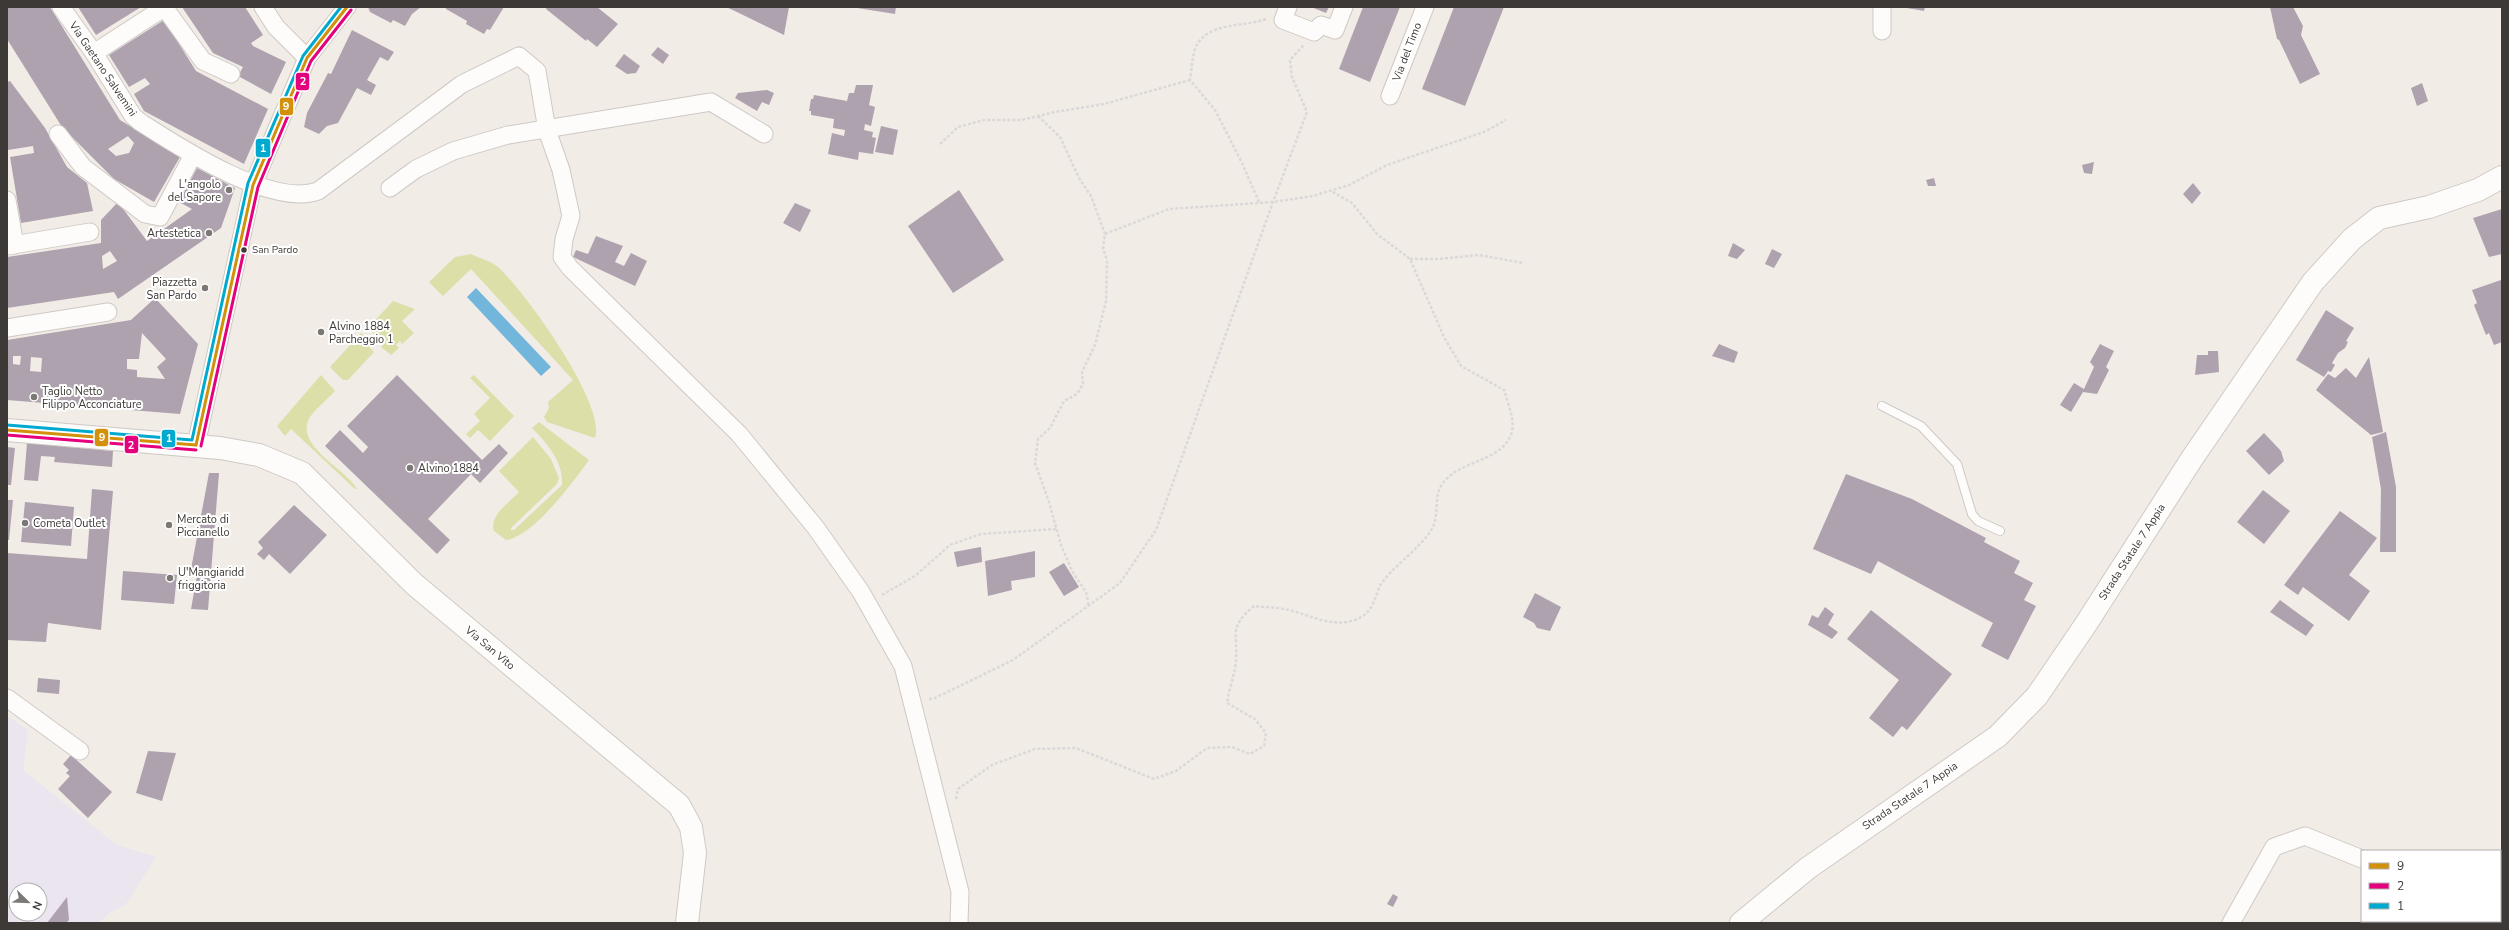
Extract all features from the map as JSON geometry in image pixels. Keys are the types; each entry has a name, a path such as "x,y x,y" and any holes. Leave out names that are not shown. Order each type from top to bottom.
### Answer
{"main road":[{"name":"Strada Statale 7 Appia","path":"1741,923 1814,863 1998,736 2037,696 2193,457 2305,294 2352,239 2379,218 2429,207 2478,190 2502,176"},
{"name":"Via San Vito","path":"7,430 220,448 259,455 302,473 414,584 679,805 691,827 695,853 687,923"}],"street":[{"name":"Via Gaetano Salvemini","path":"61,7 94,53 133,116 193,155 253,185 305,196 318,191 462,84 519,56 537,71 547,130"},
{"path":"94,53 164,7 203,61 231,74"},
{"path":"263,7 276,27 307,58"},
{"path":"196,445 253,185 307,58 347,7"},
{"path":"1287,10 1283,20 1314,32 1321,25 1335,30 1344,7"},
{"name":"Via del Timo","path":"1390,96 1425,7"},
{"path":"1882,7 1882,31"},
{"path":"390,188 416,169 453,151 508,135 547,130 711,102 764,134"},
{"path":"547,130 561,170 571,216 564,239 562,257 570,268 739,434 816,528 865,600 903,666 960,892 959,923"},
{"path":"58,134 83,167 145,214 160,217 193,155"},
{"path":"7,200 11,245 90,232"},
{"path":"7,328 108,312"},
{"path":"7,698 80,751"},
{"path":"2231,923 2274,847 2304,836 2361,860"}],"lane":[{"path":"1882,406 1921,426 1947,453 1957,464 1972,514 1978,521 2000,531"}],"path":[{"path":"1190,80 1198,44 1213,29 1252,24 1287,10"},
{"path":"912,701 935,698 1013,660 1120,583 1156,530 1273,202 1307,112 1292,78 1290,60 1302,49 1310,30"},
{"path":"940,144 958,127 984,120 1021,120 1104,104 1190,80"},
{"path":"1190,80 1215,110 1242,163 1258,202"},
{"path":"1038,116 1060,137 1079,178 1091,196 1105,234 1103,249 1107,260 1106,301 1095,345 1082,372 1083,384 1077,394 1064,401 1050,428 1038,439 1035,463 1056,529 1072,571 1086,592 1088,606"},
{"path":"1105,234 1168,209 1273,202 1314,196 1349,185 1387,165 1484,132 1506,120"},
{"path":"940,810 954,805 958,789 992,765 1035,749 1076,748 1154,779 1176,771 1207,748 1232,747 1250,754 1264,746 1266,733 1256,719 1227,703 1236,660 1234,634 1243,616 1254,606 1279,608 1329,623 1355,620 1375,604 1382,582 1398,563 1423,541 1434,524 1440,488 1447,478 1463,466 1503,448 1511,436 1513,420 1504,390 1461,366 1444,338 1410,259 1377,234 1352,203 1331,191"},
{"path":"1410,259 1439,259 1479,255 1523,263"},
{"path":"865,600 888,593 914,576 950,545 981,534 1056,529"}],"shaded area":[{"path":"7,716 28,730 23,770 117,845 156,857 126,904 108,914 99,923 7,923"}],"green space":[{"path":"471,254 498,267 526,299 561,349 589,401 595,422 595,438 547,422 544,417 549,408 548,402 573,380 471,269 443,296 429,282 455,257"},
{"path":"393,301 415,309 402,321 414,333 402,344 400,341 396,345 399,348 391,355 381,347 384,344 368,328"},
{"path":"361,333 373,343 369,347 374,352 348,380 343,380 330,367"},
{"path":"321,375 335,391 315,410 310,417 307,428 309,438 323,456 343,473 357,489 355,489 291,429 285,436 277,426"},
{"path":"474,375 514,416 490,441 478,430 470,438 466,434 480,421 474,414 490,398 470,378"},
{"path":"539,422 589,460 563,494 540,519 517,537 506,540 494,531 494,520 501,510 519,492 499,471 533,437 551,459 559,478 557,484 511,528 511,530 514,530 562,485 562,477 557,461 549,447 532,428"}],"water":[{"path":"476,288 551,367 541,376 467,297"}],"building":[{"path":"7,7 50,7 120,120 180,157 154,202 114,179 62,127 7,39","holes":["128,136 134,143 129,153 116,156 108,149"]},
{"path":"78,7 141,7 96,35"},
{"path":"182,7 245,7 263,35 251,43 253,46 286,62 271,94 238,76 243,67 213,53"},
{"path":"368,7 421,7 412,14 405,26 393,20 391,23 370,12"},
{"path":"446,7 504,7 490,30 487,29 484,34 466,24 467,21 446,9"},
{"path":"547,7 597,7 618,24 597,47 587,39 586,41 546,9"},
{"path":"726,7 789,7 784,35 739,13"},
{"path":"851,7 896,7 895,14"},
{"path":"1311,7 1329,7 1326,13"},
{"path":"1363,7 1400,7 1370,82 1339,69"},
{"path":"1454,7 1504,7 1465,106 1422,89"},
{"path":"1901,7 1925,7 1924,11"},
{"path":"2270,7 2293,7 2303,26 2301,35 2320,74 2300,84 2279,40 2277,39"},
{"path":"164,20 196,71 268,109 244,164 144,111 134,94 150,84 145,78 129,87 109,55"},
{"path":"352,30 394,52 388,61 380,57 367,80 376,85 371,95 357,88 338,123 327,126 319,134 304,127 307,113 328,73 331,74"},
{"path":"658,47 669,55 663,64 651,55"},
{"path":"624,54 640,66 636,73 627,74 615,66"},
{"path":"10,81 45,128 67,167 87,183 93,211 21,223 10,157 34,153 33,146 8,150 7,82"},
{"path":"2422,83 2428,101 2417,106 2411,88"},
{"path":"856,85 873,85 869,105 875,107 871,126 865,124 864,130 873,132 872,137 876,138 873,154 859,152 858,160 828,154 832,133 844,136 845,130 833,128 834,119 811,115 811,111 809,111 811,99 813,99 814,95 847,101 849,93 854,93"},
{"path":"767,90 774,93 769,105 762,102 757,111 735,98 738,93"},
{"path":"881,126 898,130 893,155 875,152"},
{"path":"2094,162 2092,174 2084,173 2082,165"},
{"path":"197,168 235,188 221,228 118,299 114,292 7,308 7,257 101,243 101,220 118,202 147,241 192,209 179,202","holes":["110,251 117,261 103,269 102,256"]},
{"path":"1934,178 1936,186 1928,186 1926,180"},
{"path":"2193,183 2201,193 2192,204 2183,194"},
{"path":"959,190 1004,260 953,293 908,226"},
{"path":"795,203 811,210 800,232 783,223"},
{"path":"2502,209 2502,254 2489,257 2473,218"},
{"path":"596,236 623,246 615,262 624,266 631,253 647,261 635,286 573,257 576,250 588,254"},
{"path":"1733,243 1745,250 1737,259 1728,256"},
{"path":"1772,249 1782,254 1774,268 1765,264"},
{"path":"2501,280 2502,342 2494,345 2489,333 2486,335 2474,305 2477,303 2472,290"},
{"path":"155,298 198,344 180,414 7,400 7,340 131,320","holes":["142,333 166,359 157,367 165,379 137,377 137,370 127,369 127,359 139,359","13,356 21,356 20,365 13,364","31,357 42,358 41,372 30,371"]},
{"path":"2326,310 2354,328 2346,341 2348,342 2345,348 2338,353 2332,363 2335,365 2331,372 2328,371 2324,377 2296,360"},
{"path":"1719,344 1738,352 1734,363 1712,356"},
{"path":"2100,344 2114,351 2106,367 2109,370 2097,394 2083,392 2071,412 2060,405 2074,383 2084,389 2094,367 2090,362"},
{"path":"2208,351 2218,351 2219,372 2195,375 2197,355 2208,355"},
{"path":"2369,357 2383,432 2371,435 2316,390 2328,374 2335,378 2346,368 2356,378"},
{"path":"397,375 482,460 499,444 508,453 480,483 471,474 428,519 450,540 437,554 325,446 340,430 363,453 368,447 347,426"},
{"path":"2386,432 2396,487 2396,552 2380,552 2381,489 2372,437"},
{"path":"2264,433 2281,451 2284,461 2269,475 2246,451"},
{"path":"27,443 113,451 112,467 54,462 55,457 41,456 38,481 24,480"},
{"path":"7,447 15,448 11,485 7,485"},
{"path":"209,473 219,473 208,610 191,609 198,570 191,569"},
{"path":"1846,474 1912,499 1986,538 1984,542 2020,561 2014,573 2033,583 2024,600 2036,606 2008,660 1981,646 1993,623 1878,561 1871,574 1813,549"},
{"path":"92,489 113,491 101,630 48,623 46,642 7,640 7,553 87,559"},
{"path":"2263,490 2290,511 2264,544 2237,522"},
{"path":"7,500 13,500 9,540 7,540"},
{"path":"25,502 74,507 71,546 21,542"},
{"path":"294,505 327,535 290,574 269,554 264,560 257,554 263,548 258,542"},
{"path":"2340,511 2377,538 2349,575 2370,591 2349,621 2303,587 2298,595 2284,585"},
{"path":"981,547 982,562 957,567 954,552"},
{"path":"1035,551 1035,577 1011,581 1012,590 988,596 985,561"},
{"path":"1064,563 1079,587 1064,596 1049,572"},
{"path":"123,571 177,575 174,604 121,600"},
{"path":"1535,593 1561,607 1550,631 1537,628 1534,623 1523,617"},
{"path":"2280,600 2314,625 2306,636 2270,612"},
{"path":"1825,607 1834,614 1828,625 1838,632 1832,639 1808,625 1812,615 1818,618"},
{"path":"1871,610 1952,674 1907,730 1902,726 1893,737 1869,718 1899,680 1847,639"},
{"path":"38,678 60,680 59,694 37,692"},
{"path":"148,751 176,753 162,801 136,793"},
{"path":"71,755 112,792 88,818 58,789 70,776 66,773 69,770 63,764"},
{"path":"1393,894 1398,897 1393,907 1387,904"},
{"path":"67,897 69,920 66,923 47,923"}],"transit line":[{"name":"1","path":"7,425 192,440 248,183 303,56 341,7"},
{"name":"9","path":"196,445 253,185 307,58 347,7"},
{"name":"2","path":"201,446 258,187 311,61 351,10"},
{"name":"9","path":"7,430 196,445"},
{"name":"2","path":"7,435 196,450"}],"place":[{"name":"L'angolo del Sapore","path":"229,190"},
{"name":"Artestetica","path":"209,233"},
{"name":"San Pardo","path":"244,250"},
{"name":"Piazzetta San Pardo","path":"205,288"},
{"name":"Alvino 1884 Parcheggio 1","path":"321,332"},
{"name":"Taglio Netto Filippo Acconciature","path":"34,397"},
{"name":"Alvino 1884","path":"410,468"},
{"name":"Cometa Outlet","path":"25,523"},
{"name":"Mercato di Piccianello","path":"169,525"},
{"name":"U'Mangiaridd friggitoria","path":"170,578"}]}
